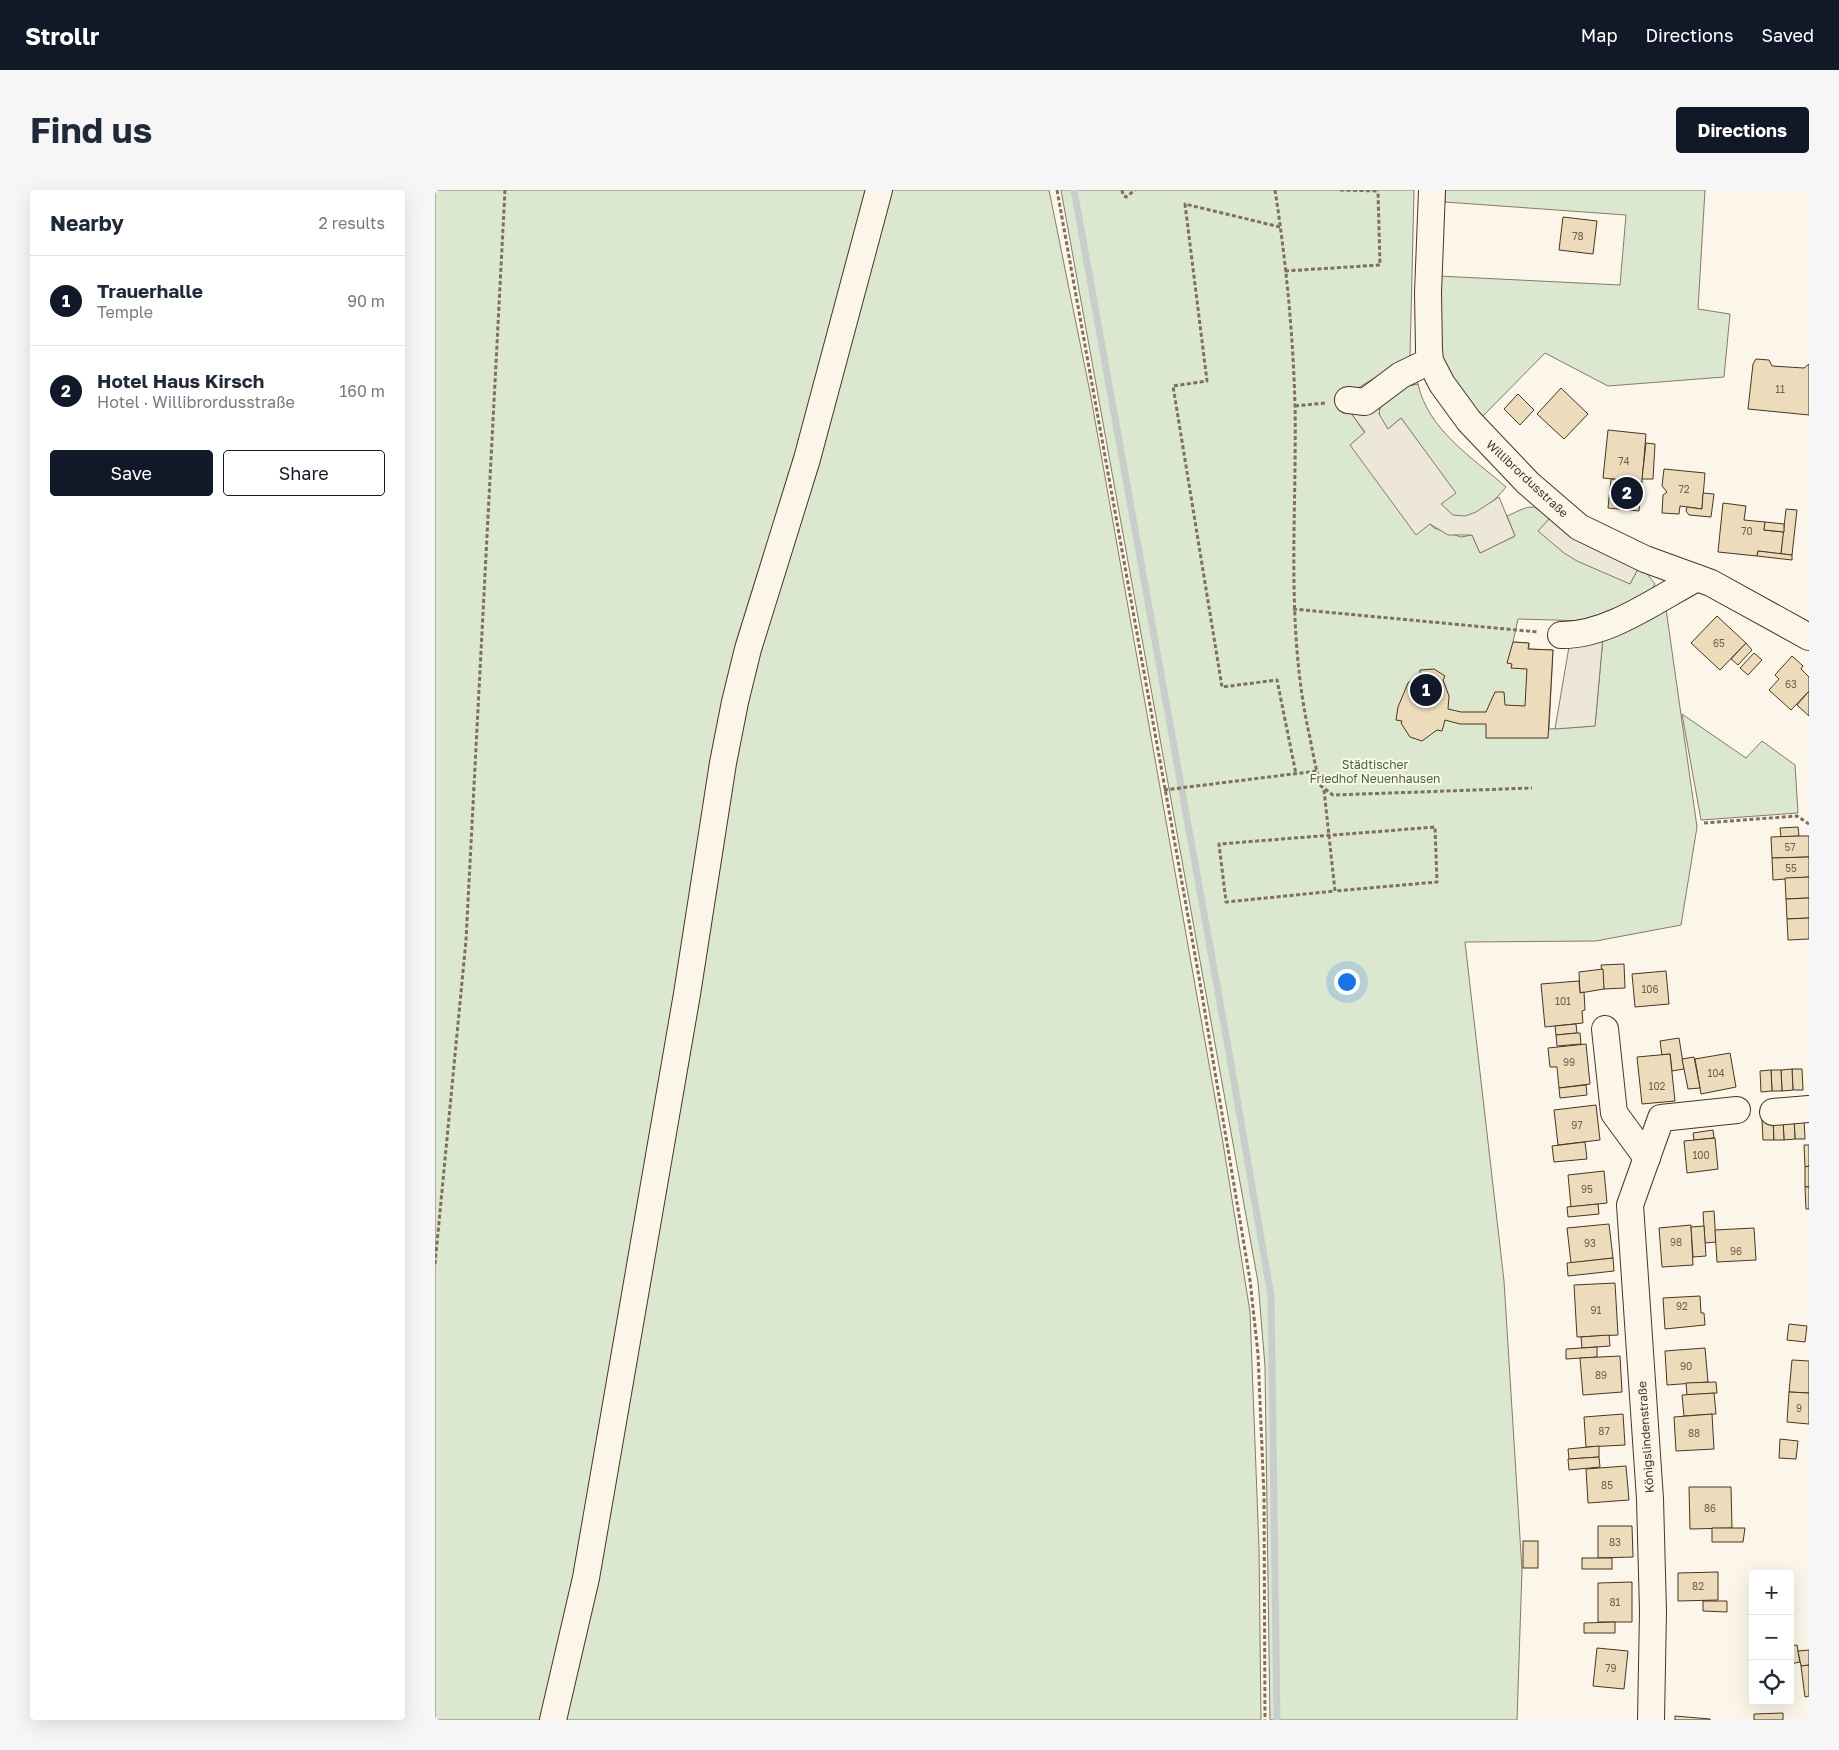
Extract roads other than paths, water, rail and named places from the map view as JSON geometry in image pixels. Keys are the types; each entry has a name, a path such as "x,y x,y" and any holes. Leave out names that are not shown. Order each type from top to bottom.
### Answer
{"street":[{"path":"553,1720 590,1559 684,1013 723,763 735,702 748,648 807,459 879,190"},
{"name":"Willibrordusstraße","path":"1432,190 1428,293 1430,361 1446,391 1469,421 1554,507 1579,527 1645,559 1697,578 1809,637"},
{"path":"1348,400 1365,402 1401,375 1430,361"},
{"path":"1561,635 1583,633 1606,626 1697,578"},
{"path":"1605,1029 1614,1113 1647,1158"},
{"path":"1773,1112 1809,1109"},
{"name":"Königslindenstraße","path":"1651,1720 1653,1611 1650,1499 1630,1205 1661,1118 1737,1110"}],"waterway":[{"path":"1074,190 1271,1296 1277,1720"}],"place":[{"name":"Hotel Haus Kirsch","path":"1627,493"},
{"name":"Trauerhalle","path":"1426,690"}],"park label":[{"name":"Städtischer Friedhof Neuenhausen","path":"1375,772"}]}
